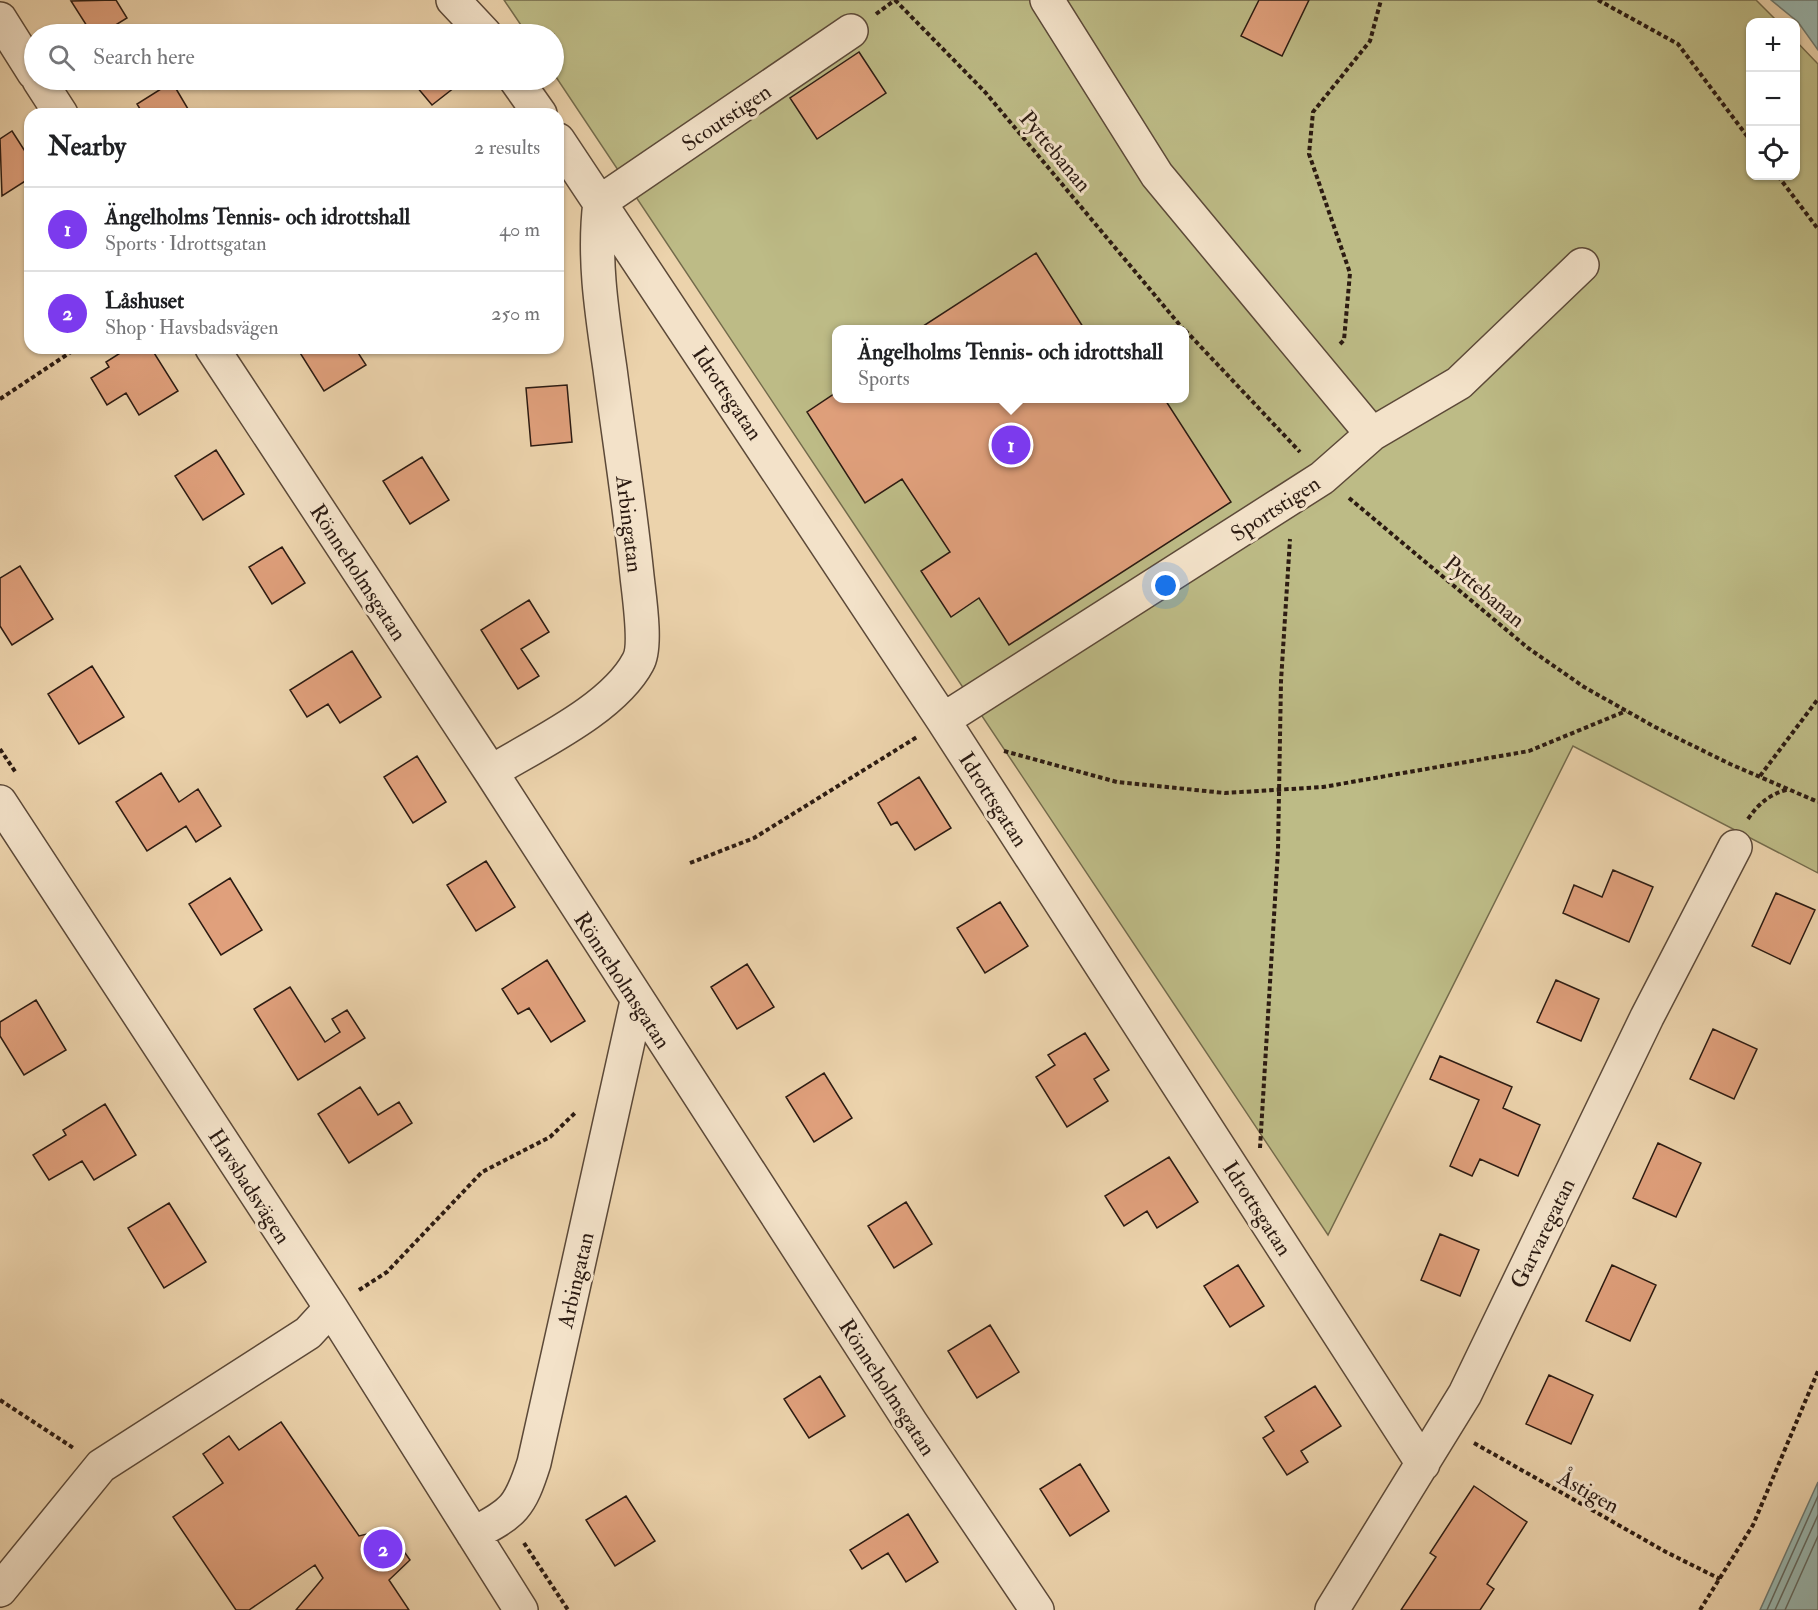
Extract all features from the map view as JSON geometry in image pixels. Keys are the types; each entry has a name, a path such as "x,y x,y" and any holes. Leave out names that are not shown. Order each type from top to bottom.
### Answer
{"street":[{"path":"453,0 476,24"},
{"path":"1047,0 1157,175 1372,434"},
{"path":"0,19 24,57"},
{"name":"Scoutstigen","path":"600,202 851,31"},
{"path":"45,90 57,108"},
{"path":"523,90 536,108"},
{"name":"Idrottsgatan","path":"564,149 949,728 1423,1464"},
{"name":"Arbingatan","path":"491,772 589,712 620,689 640,659 642,618 635,553 599,291 597,226 600,202"},
{"name":"Sportstigen","path":"949,728 1322,478 1372,434 1459,383 1582,265"},
{"name":"Rönneholmsgatan","path":"216,354 491,772 904,1413 1036,1610"},
{"name":"Havsbadsvägen","path":"0,802 331,1308 521,1610"},
{"name":"Garvaregatan","path":"1332,1610 1465,1394 1647,1017 1735,847"},
{"name":"Arbingatan","path":"473,1534 506,1517 525,1491 534,1462 637,1001"},
{"path":"0,1590 101,1466 308,1333 331,1308"},
{"name":"Havsbadsvägen","path":"497,1572 501,1610"}],"path":[{"name":"Pyttebanan","path":"895,0 985,92 1181,325"},
{"path":"1319,370 1344,340 1350,273 1309,154 1313,112 1370,41 1381,0"},
{"path":"1598,0 1678,44 1746,135"},
{"path":"1781,180 1818,229"},
{"name":"Pyttebanan","path":"1189,334 1278,427 1322,478 1368,512 1440,576 1528,648 1626,711 1719,759 1818,802"},
{"path":"0,399 68,354"},
{"path":"1257,1206 1279,789 1281,681 1293,497"},
{"path":"1760,776 1818,699"},
{"path":"690,863 754,838 949,728 1117,782 1225,793 1323,787 1529,751 1626,711"},
{"path":"1735,847 1745,823 1757,805 1790,788"},
{"path":"331,1308 387,1272 482,1172 550,1137 578,1110"},
{"path":"1700,1610 1754,1525 1818,1371"},
{"path":"0,1400 101,1466"},
{"name":"Åstigen","path":"1446,1425 1502,1461 1720,1579"}],"shaded area":[{"path":"504,0 1756,0 1774,18 1746,18 1746,180 1800,180 1800,45 1818,64 1818,873 1573,746 1328,1235 564,89 564,24 520,24"}],"water":[{"path":"1771,0 1818,0 1818,50 1800,25 1800,18 1793,18"},
{"path":"1818,1482 1818,1610 1760,1610"}],"building":[{"path":"116,0 127,18 117,24 86,24 71,1"},
{"path":"1259,0 1309,0 1282,56 1241,36"},
{"path":"859,52 886,93 817,139 790,98"},
{"path":"159,90 177,90 187,108 139,108 137,104"},
{"path":"419,90 451,90 432,105"},
{"path":"12,131 24,150 24,182 2,196 0,139"},
{"path":"1036,253 1082,325 925,325"},
{"path":"119,354 155,354 178,391 139,415 126,393 107,405 91,378 109,367 106,362"},
{"path":"301,354 359,354 366,365 324,391"},
{"path":"567,385 572,442 531,446 526,388"},
{"path":"832,395 832,403 1167,403 1231,502 1009,645 979,598 951,617 921,571 950,552 902,479 865,503 807,412"},
{"path":"216,450 244,494 203,520 175,476"},
{"path":"422,457 449,500 410,524 383,481"},
{"path":"282,547 305,583 272,604 249,567"},
{"path":"20,566 53,619 12,645 0,626 0,578"},
{"path":"529,600 549,632 521,649 539,676 518,689 481,630"},
{"path":"352,651 381,697 340,723 328,704 307,717 290,690"},
{"path":"92,666 124,717 79,744 48,694"},
{"path":"417,756 446,802 413,823 384,777"},
{"path":"161,773 179,802 198,789 221,826 196,842 186,826 147,851 116,802"},
{"path":"919,777 951,828 915,850 897,822 891,825 878,803"},
{"path":"486,861 515,907 476,931 447,885"},
{"path":"1613,870 1653,887 1629,942 1563,913 1574,885 1602,897"},
{"path":"230,878 262,930 221,955 189,904"},
{"path":"1776,893 1815,910 1790,964 1752,946"},
{"path":"1000,902 1028,946 985,973 957,928"},
{"path":"547,960 585,1021 551,1042 529,1008 518,1014 502,989"},
{"path":"747,964 774,1007 737,1029 711,987"},
{"path":"1556,980 1599,999 1581,1041 1537,1022"},
{"path":"290,987 325,1042 340,1032 332,1019 347,1010 365,1038 298,1080 254,1009"},
{"path":"36,1000 66,1050 24,1075 0,1036 0,1022"},
{"path":"1713,1029 1757,1049 1734,1099 1690,1079"},
{"path":"1085,1033 1109,1070 1094,1079 1108,1101 1067,1127 1036,1077 1055,1065 1048,1055"},
{"path":"1440,1056 1512,1087 1503,1108 1540,1125 1518,1176 1480,1159 1472,1176 1450,1166 1479,1100 1430,1079"},
{"path":"824,1073 852,1118 814,1142 786,1097"},
{"path":"360,1087 378,1115 399,1102 412,1123 349,1163 318,1114"},
{"path":"105,1104 136,1155 94,1180 82,1161 49,1180 33,1155 66,1135 63,1130"},
{"path":"1658,1143 1701,1163 1676,1217 1633,1198"},
{"path":"1169,1157 1198,1202 1157,1228 1147,1211 1124,1226 1105,1196"},
{"path":"906,1202 932,1244 894,1268 868,1226"},
{"path":"169,1203 206,1262 164,1288 128,1228"},
{"path":"1440,1234 1479,1250 1460,1296 1421,1280"},
{"path":"1238,1265 1264,1306 1230,1327 1204,1286"},
{"path":"1612,1265 1656,1285 1630,1341 1586,1321"},
{"path":"990,1325 1019,1372 977,1398 948,1351"},
{"path":"1549,1375 1593,1395 1571,1444 1526,1424"},
{"path":"820,1376 845,1416 809,1438 784,1399"},
{"path":"1315,1386 1341,1426 1301,1451 1308,1462 1287,1475 1263,1438 1274,1431 1265,1417"},
{"path":"281,1422 359,1536 388,1529 410,1560 389,1580 409,1610 296,1610 323,1578 315,1565 249,1610 236,1610 173,1517 223,1483 203,1454 229,1436 239,1450"},
{"path":"1080,1464 1109,1511 1070,1536 1040,1489"},
{"path":"1474,1486 1527,1522 1487,1584 1494,1589 1480,1610 1401,1610 1436,1557 1430,1553"},
{"path":"626,1496 655,1541 615,1566 586,1520"},
{"path":"908,1514 938,1562 906,1582 888,1553 862,1569 850,1550"}],"place":[{"name":"Ängelholms Tennis- och idrottshall","path":"1011,445"},
{"name":"Låshuset","path":"383,1549"}]}
